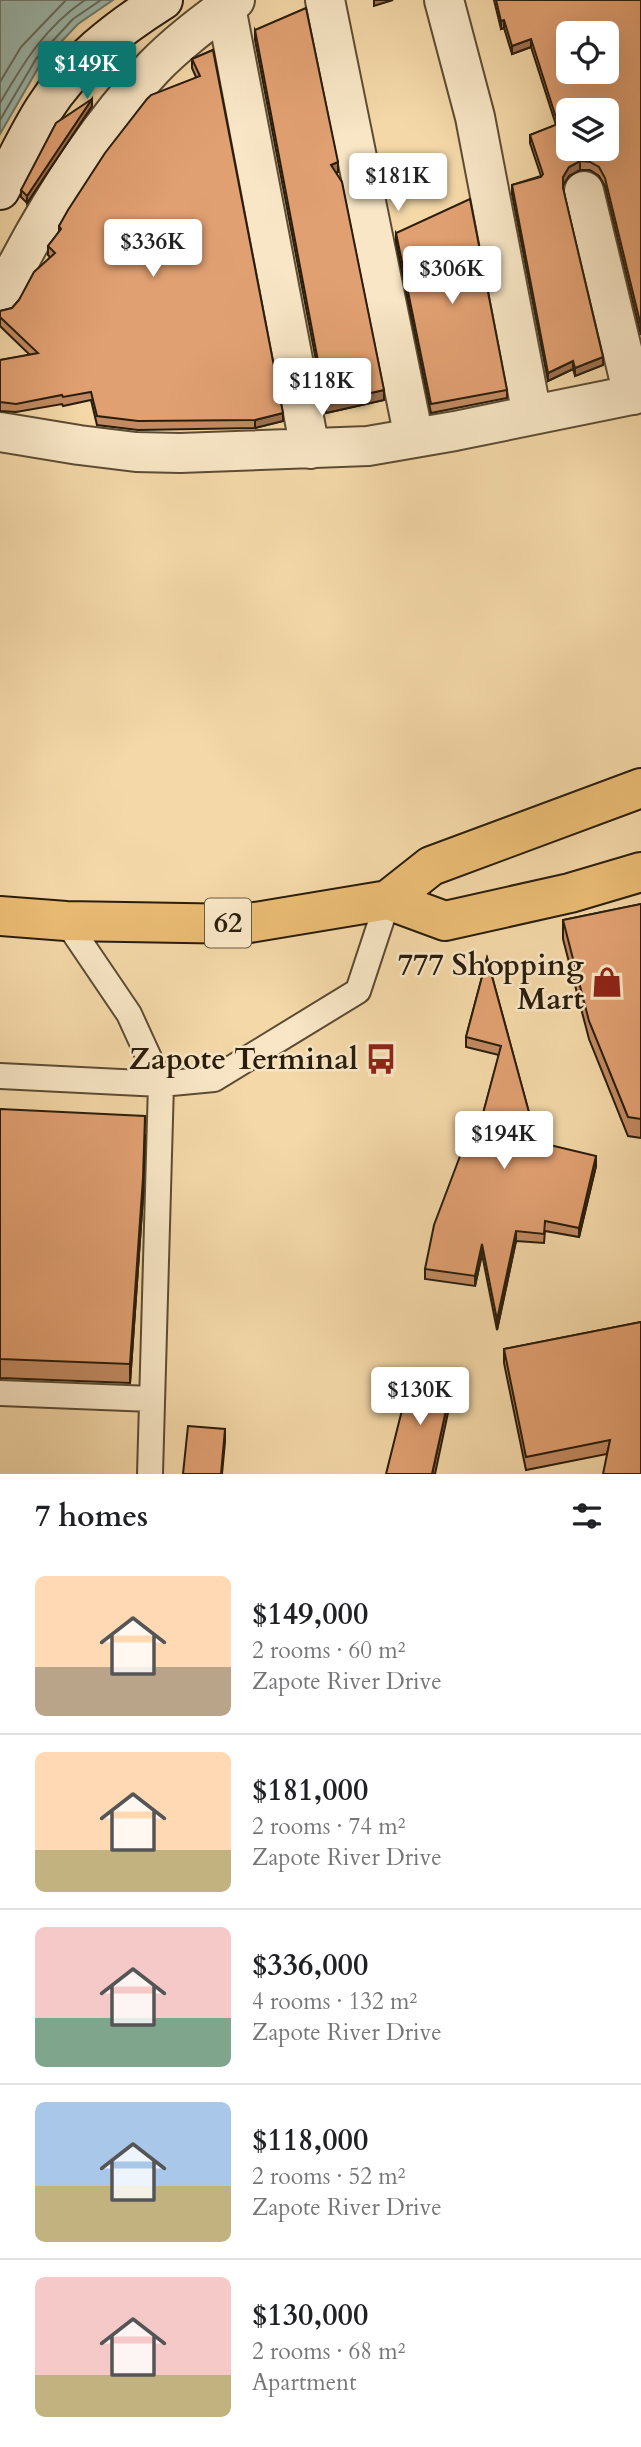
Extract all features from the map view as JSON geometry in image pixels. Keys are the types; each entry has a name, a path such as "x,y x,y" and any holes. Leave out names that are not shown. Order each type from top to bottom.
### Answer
{"highway":[{"name":"62","path":"0,916 66,921 243,924 388,900 430,866 641,788"},
{"name":"62","path":"388,900 445,921 570,893 641,872"}],"street":[{"path":"0,190 44,108 78,64 130,21 163,0"},
{"path":"325,0 414,438"},
{"path":"444,0 475,117 532,415"},
{"path":"0,299 39,226 90,147 153,68 191,33 230,4 310,449"},
{"path":"0,432 136,452 180,453 368,446 637,394 584,191"}],"lane":[{"path":"0,1076 161,1084 214,1079 358,991 388,900"},
{"path":"66,921 129,1014 161,1084 150,1474"},
{"path":"0,1393 152,1399"}],"water":[{"path":"0,0 113,0 78,24 41,63 0,134"}],"building":[{"path":"496,0 641,0 641,326 605,178 599,167 580,161 619,161 619,98 556,98 556,118 531,39 512,46 504,20 501,21"},
{"path":"306,8 338,162 331,165 342,182 384,390 326,403 255,30"},
{"path":"213,50 283,413 255,420 138,421 97,416 91,392 16,404 0,402 0,360 38,353 0,317 0,311 12,308 34,272 55,253 48,246 61,229 59,226 68,210 105,153 147,99 200,76 192,59"},
{"path":"92,99 27,196 21,190 56,123"},
{"path":"556,125 556,161 580,161 569,167 563,177 563,188 603,357 575,368 573,361 548,373 512,185 541,177 543,174 530,135"},
{"path":"470,199 507,390 431,404 396,233"},
{"name":"777 Shopping Mart","path":"641,904 641,1119 628,1117 589,1021 563,920"},
{"path":"487,958 537,1142 596,1156 579,1228 545,1221 544,1234 516,1231 497,1320 482,1244 475,1276 425,1269 434,1225 468,1135 477,1136 501,1046 466,1037"},
{"path":"0,1109 145,1116 130,1364 0,1359"},
{"path":"641,1322 641,1474 603,1474 610,1440 526,1457 504,1349"},
{"path":"411,1374 452,1383 432,1474 386,1474"},
{"path":"188,1426 225,1429 221,1474 183,1474"}],"place":[{"name":"777 Shopping Mart","path":"607,982"},
{"name":"Zapote Terminal","path":"381,1059"}]}
